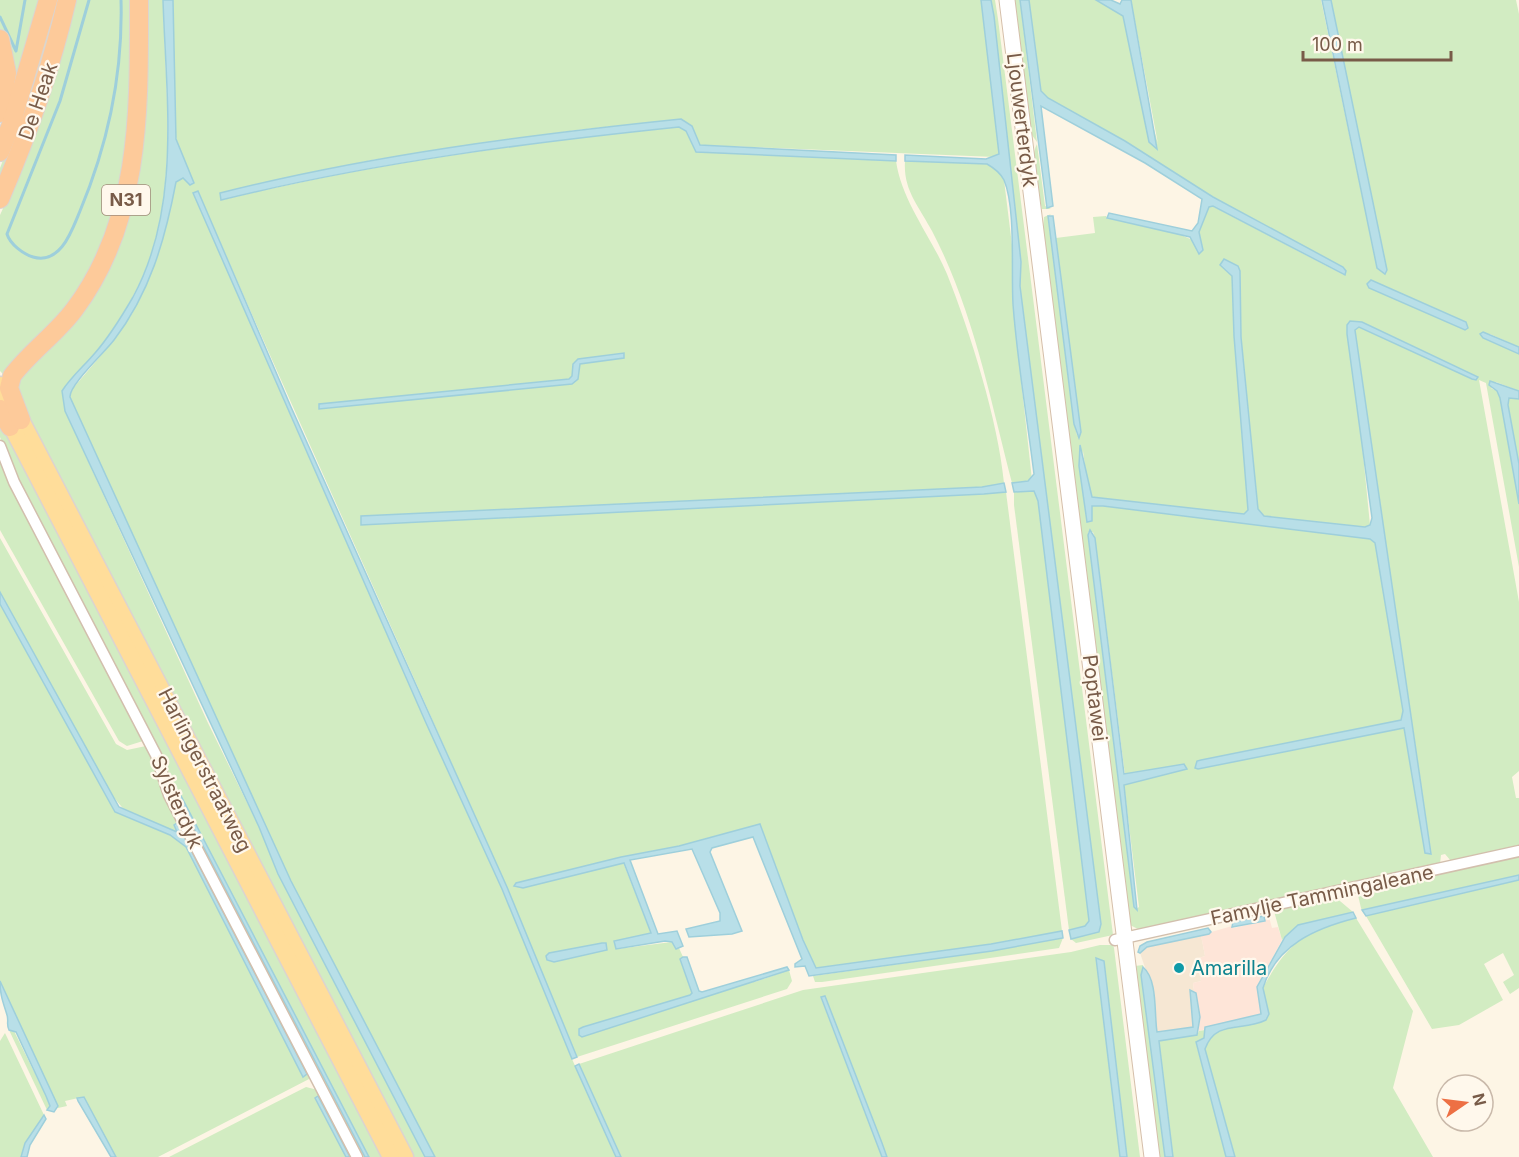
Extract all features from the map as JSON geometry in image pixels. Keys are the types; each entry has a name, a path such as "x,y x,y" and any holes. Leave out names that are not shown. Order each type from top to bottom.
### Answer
{"highway":[{"name":"De Heak","path":"0,152 15,112 48,0"},
{"name":"De Heak","path":"0,199 26,138 55,52 68,0"},
{"name":"N31","path":"16,423 9,388 12,376 75,309 99,272 126,203 136,122 139,0"},
{"path":"0,39 7,73 0,113"},
{"path":"0,409 16,423"}],"main road":[{"name":"Ljouwerterdyk","path":"1007,0 1037,240"},
{"name":"Poptawei","path":"1037,240 1120,939 1152,1157"},
{"name":"Harlingerstraatweg","path":"0,385 16,423 391,1157"},
{"name":"Harlingerstraatweg","path":"0,402 16,423 405,1157"}],"street":[{"name":"Sylsterdyk","path":"0,446 14,482 156,755 170,795 357,1157"},
{"name":"Famylje Tammingaleane","path":"1120,939 1519,851"}],"shaded area":[{"path":"1269,917 1272,928 1278,927 1282,940 1257,987 1261,1014 1199,1031 1193,983 1201,981 1196,959 1205,956 1201,935 1232,926 1234,928 1264,921"},
{"path":"1201,935 1205,956 1196,959 1201,981 1193,983 1194,991 1190,990 1193,1027 1157,1032 1152,988 1140,953 1147,947"}],"green space":[{"path":"0,0 40,0 14,92 0,30"},
{"path":"54,0 62,0 51,39 0,182 0,168 12,137"},
{"path":"75,0 136,0 125,193 72,308 5,376 0,371 0,215 16,180"},
{"path":"143,0 163,0 167,151 165,189 159,226 148,262 133,296 100,347 62,391 65,411 208,723 259,827 278,874 425,1157 412,1157 18,397 17,380 113,247"},
{"path":"173,0 981,0 998,134 999,154 995,157 700,145 681,119 577,130 372,160 220,193 222,200 392,165 564,140 679,127 686,131 696,152 896,161 904,191 947,274 965,322 996,432 1004,483 982,487 362,516 361,524 1006,492 1062,931 991,944 816,968 803,940 760,824 679,846 621,857 651,933 616,949 672,942 676,949 679,948 683,957 680,960 692,993 690,995 758,981 789,970 792,981 787,989 577,1057 485,839 198,191 193,193 426,723 502,889 572,1059 616,1157 435,1157 291,881 72,407 69,393 114,340 132,314 176,182 183,178 187,179 175,133","holes":["624,358 580,364 571,384 319,409 319,404 569,379 572,376 573,364"]},
{"path":"991,0 995,0 998,19 1113,935 1076,943 1071,939 1098,932 1101,924 1020,286 1021,262"},
{"path":"1013,0 1020,0 1037,142 1029,131"},
{"path":"1029,0 1096,0 1123,16 1158,144 1131,0 1321,0 1377,267 1386,273 1331,0 1516,0 1519,14 1519,347 1490,334 1481,334 1483,338 1519,354 1519,391 1496,382 1491,388 1497,391 1500,398 1519,504 1519,567 1486,383 1479,380 1519,602 1519,771 1512,777 1516,798 1519,798 1519,845 1451,861 1445,854 1441,855 1440,864 1140,930 1128,924 1042,239 1044,217 1051,214 1048,217 1074,424 1077,435 1080,437 1056,238 1095,233 1093,217 1106,216 1177,233 1199,243 1199,232 1209,207 1212,206 1344,275 1343,267 1213,197 1125,141 1048,98 1041,91","holes":["1224,269 1240,271 1241,337 1258,509 1264,516 1365,527 1370,525 1350,321 1362,322 1478,377 1476,380 1359,327 1355,330 1431,853 1404,728 1198,769 1195,767 1201,760 1401,720 1403,711 1375,543 1371,539 1103,506 1092,506 1092,521 1087,522 1079,466 1083,451 1088,488 1092,497 1244,514 1248,510 1234,336 1232,276","1369,281 1466,322 1468,328 1465,330 1370,288","1088,532 1093,532 1095,538 1125,775 1124,785 1139,907 1136,909"]},
{"path":"1037,144 1045,206 1051,209 1042,209 1036,185 1033,159"},
{"path":"905,161 987,164 997,170 1004,180 1014,261 1013,306 1032,480 1012,483 970,323 946,261 909,189"},
{"path":"1509,398 1519,399 1519,464 1508,405"},
{"path":"0,419 384,1157 369,1157 176,794 365,1157 360,1157 211,870 17,481 0,437"},
{"path":"0,456 143,741 127,746 119,741 0,530"},
{"path":"1024,490 1035,492 1038,500 1089,921 1085,926 1069,930 1014,505 1014,492"},
{"path":"0,538 116,744 127,750 146,746 311,1078 158,1157 116,1157 83,1097 65,1101 67,1106 58,1108 0,981 0,604 115,812 170,835 186,847 303,1076 307,1074 177,824 174,825 177,832 126,812 111,794 0,592"},
{"path":"1519,856 1519,875 1362,910 1361,908 1357,891"},
{"path":"1519,880 1519,988 1510,994 1503,982 1514,975 1503,953 1484,964 1503,1000 1459,1025 1432,1029 1366,916"},
{"path":"1334,896 1353,912 1298,925 1282,940 1274,911"},
{"path":"1356,918 1413,1011 1393,1088 1433,1157 1235,1157 1205,1049 1217,1032 1252,1024 1269,1014 1263,989 1274,969 1292,947 1324,927"},
{"path":"1063,938 1059,948 822,982 815,982 813,976 992,951"},
{"path":"1100,945 1113,945 1114,948 1140,1157 1127,1157 1104,962 1096,958 1120,1157 887,1157 825,996 821,998 882,1157 621,1157 579,1064 803,990 1071,952"},
{"path":"1143,965 1165,1157 1157,1157 1135,966"},
{"path":"13,1029 46,1096 50,1107 47,1110 9,1030"},
{"path":"1205,1030 1204,1038 1196,1043 1226,1157 1173,1157 1159,1041 1197,1035 1199,1031"},
{"path":"5,1033 44,1115 25,1143 21,1157 0,1157 0,1041"},
{"path":"306,1087 318,1090 355,1157 350,1157 318,1096 315,1098 346,1157 169,1157"}],"water":[{"path":"163,0 173,0 176,139 194,183 190,185 183,178 176,182 167,225 147,285 127,322 75,385 70,397 291,881 435,1157 425,1157 278,874 259,827 65,411 62,391 105,340 129,304 148,262 159,226 168,151"},
{"path":"981,0 991,0 994,16 1021,262 1020,286 1101,924 1099,932 1071,939 1069,930 1085,926 1089,921 1038,501 1034,491 1014,492 1012,483 1028,481 1034,474 1015,325 1012,223 1008,192 1001,175 987,164 905,161 905,155 986,159 999,154"},
{"path":"1020,0 1029,0 1041,91 1048,98 1125,141 1213,197 1343,267 1346,271 1345,275 1213,206 1209,207 1199,232 1203,250 1199,254 1190,237 1107,218 1109,213 1192,231 1198,223 1202,199 1145,163 1041,106 1053,206 1047,208"},
{"path":"1096,0 1111,0 1120,4 1122,0 1131,0 1157,149 1149,142 1123,16"},
{"path":"1322,0 1331,0 1387,270 1385,274 1377,268"},
{"path":"681,119 692,126 700,145 896,155 896,161 696,152 686,131 679,127 564,140 391,165 221,200 220,193 391,157 507,139"},
{"path":"198,191 291,407 507,887 577,1057 572,1059 502,889 426,723 193,193"},
{"path":"1048,216 1053,216 1081,432 1079,438 1074,424"},
{"path":"1224,259 1238,266 1240,271 1241,337 1258,509 1264,516 1365,527 1370,525 1372,518 1347,334 1347,325 1350,321 1362,322 1478,377 1476,380 1472,379 1359,327 1355,330 1431,854 1425,853 1404,728 1195,768 1197,761 1201,760 1401,720 1403,711 1375,543 1370,539 1103,506 1092,506 1092,521 1087,522 1079,466 1080,445 1092,497 1244,514 1248,510 1234,336 1232,276 1220,265"},
{"path":"1371,280 1466,322 1468,328 1465,330 1369,288 1367,284"},
{"path":"1483,332 1519,347 1519,354 1483,338 1480,334"},
{"path":"624,353 624,358 580,364 578,379 572,384 319,409 319,404 569,379 572,376 573,364 578,359"},
{"path":"1490,381 1519,391 1519,399 1509,398 1508,405 1519,464 1519,504 1500,398 1497,391 1489,385"},
{"path":"1004,483 1006,492 984,494 361,525 361,516 982,487"},
{"path":"1090,530 1095,538 1124,774 1184,764 1187,769 1124,785 1137,910 1134,907 1088,535"},
{"path":"0,592 119,807 177,832 174,825 177,823 307,1074 303,1077 186,847 170,835 115,812 0,604"},
{"path":"179,792 369,1157 365,1157 176,794"},
{"path":"760,824 803,940 816,968 991,944 1062,931 1063,938 992,951 809,976 805,966 795,967 795,964 802,959 753,837 712,848 710,852 742,931 732,934 689,937 686,929 720,921 720,913 692,849 630,860 658,934 677,931 683,946 676,949 672,942 665,941 616,949 614,941 651,933 624,863 523,888 514,886 516,883 621,857 679,846"},
{"path":"1519,875 1519,880 1366,916 1362,910"},
{"path":"1353,912 1356,918 1312,933 1277,960 1263,988 1269,1014 1266,1020 1223,1030 1210,1040 1205,1049 1235,1157 1226,1157 1196,1042 1204,1038 1205,1027 1261,1014 1257,987 1285,937 1298,925"},
{"path":"1264,916 1265,921 1232,927 1233,922"},
{"path":"1208,928 1211,932 1209,934 1147,947 1140,953 1138,952 1140,946 1147,942"},
{"path":"606,943 607,950 554,962 547,960 546,956 549,953"},
{"path":"687,957 699,991 702,992 787,967 789,970 582,1037 579,1035 579,1029 583,1027 690,995 692,993 680,959"},
{"path":"1096,958 1104,961 1127,1157 1120,1157"},
{"path":"1143,967 1148,973 1153,988 1157,1032 1193,1027 1190,990 1196,993 1200,1017 1197,1035 1159,1041 1173,1157 1165,1157 1141,975"},
{"path":"0,981 58,1106 54,1112 47,1110 50,1106 16,1032 8,1028 8,1017 1,994"},
{"path":"825,996 887,1157 882,1157 821,997"},
{"path":"579,1064 621,1157 616,1157 575,1066"},
{"path":"318,1096 350,1157 346,1157 315,1098"},
{"path":"84,1097 116,1157 111,1157 78,1101 77,1098"},
{"path":"44,1115 46,1119 30,1145 27,1157 21,1157 25,1143"}],"waterway":[{"path":"0,17 16,51 25,0"},
{"path":"89,0 60,101 7,234 17,248 33,257 51,256 64,244 90,186 112,107 119,54 121,0"}],"place":[{"name":"Amarilla","path":"1179,968"}]}
